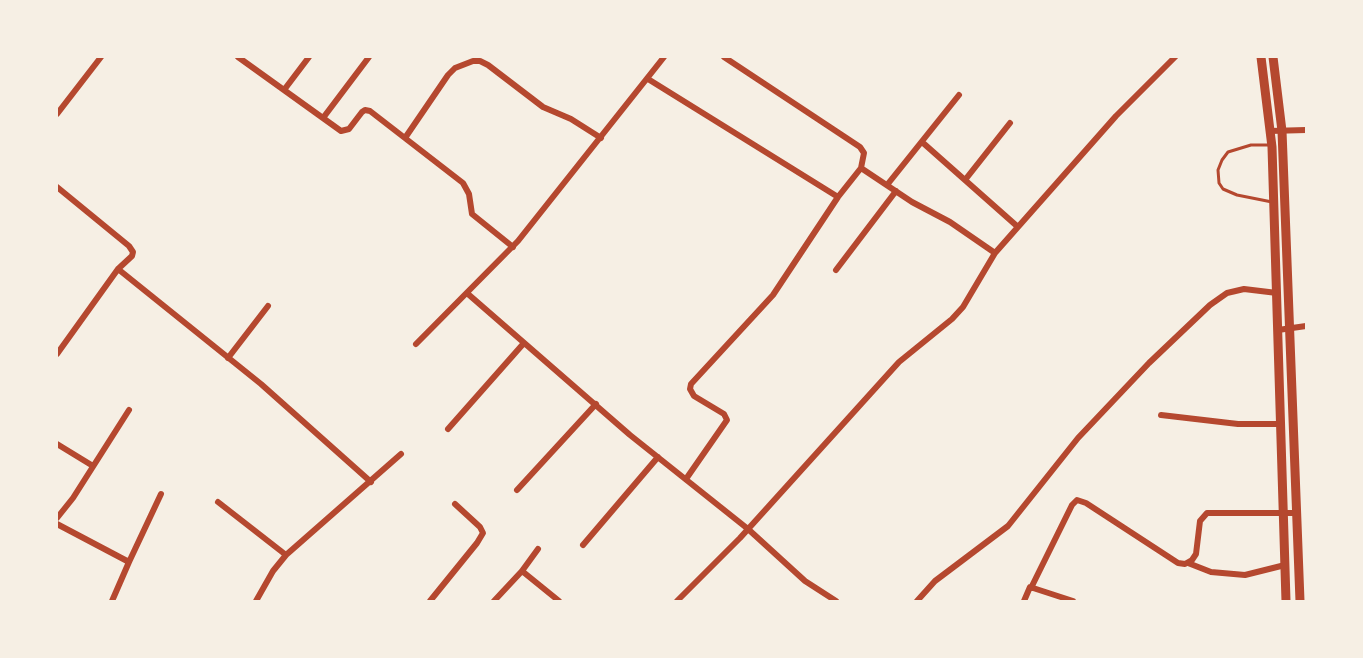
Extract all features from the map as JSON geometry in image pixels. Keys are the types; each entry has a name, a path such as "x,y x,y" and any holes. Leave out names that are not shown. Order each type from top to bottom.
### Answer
{"main road":[{"path":"1261,57 1270,131 1274,202 1286,601"},
{"path":"1273,57 1282,131 1290,328 1301,495 1298,513 1300,601"}],"street":[{"path":"57,114 101,57"},
{"path":"238,57 341,131 345,131 365,110 390,125 463,183 470,194 472,214 513,247"},
{"path":"284,90 309,57"},
{"path":"323,118 369,57"},
{"path":"416,344 513,247 664,57"},
{"path":"686,479 727,420 724,414 694,396 690,388 691,384 773,295 838,197 861,168 864,153 860,147 724,57"},
{"path":"677,601 748,529 899,362 958,313 995,253 1116,116 1175,57"},
{"path":"405,138 448,75 455,68 473,61 480,61 543,107 571,119 601,138"},
{"path":"648,79 838,197"},
{"path":"887,185 959,95"},
{"path":"965,180 1010,123"},
{"path":"1270,131 1306,130"},
{"path":"922,142 1018,227"},
{"path":"861,168 950,222 995,253"},
{"path":"57,187 132,249 132,255 118,269 57,354"},
{"path":"836,270 896,191"},
{"path":"118,269 261,384 371,482"},
{"path":"920,600 935,581 1008,526 1078,438 1149,363 1210,306 1227,293 1244,289 1277,293"},
{"path":"468,294 658,457 748,529 805,581 836,601"},
{"path":"228,358 268,306"},
{"path":"1278,330 1306,326"},
{"path":"448,429 524,343"},
{"path":"517,490 596,404"},
{"path":"57,518 73,498 129,410"},
{"path":"1161,416 1238,424 1282,424"},
{"path":"57,444 93,466"},
{"path":"256,601 273,571 286,555 401,454"},
{"path":"582,545 658,457"},
{"path":"112,601 161,494"},
{"path":"1024,601 1072,505 1077,501 1086,503 1178,563 1188,563 1210,572 1245,575 1285,565"},
{"path":"218,502 286,555"},
{"path":"430,601 483,533 480,527 455,504"},
{"path":"1188,563 1196,554 1200,521 1207,513 1298,513"},
{"path":"57,524 129,562"},
{"path":"494,601 522,571 538,549"},
{"path":"522,571 559,601"},
{"path":"1031,588 1073,601"}],"lane":[{"path":"1271,144 1251,145 1228,152 1222,160 1219,183 1223,189 1244,197 1274,202"}]}
